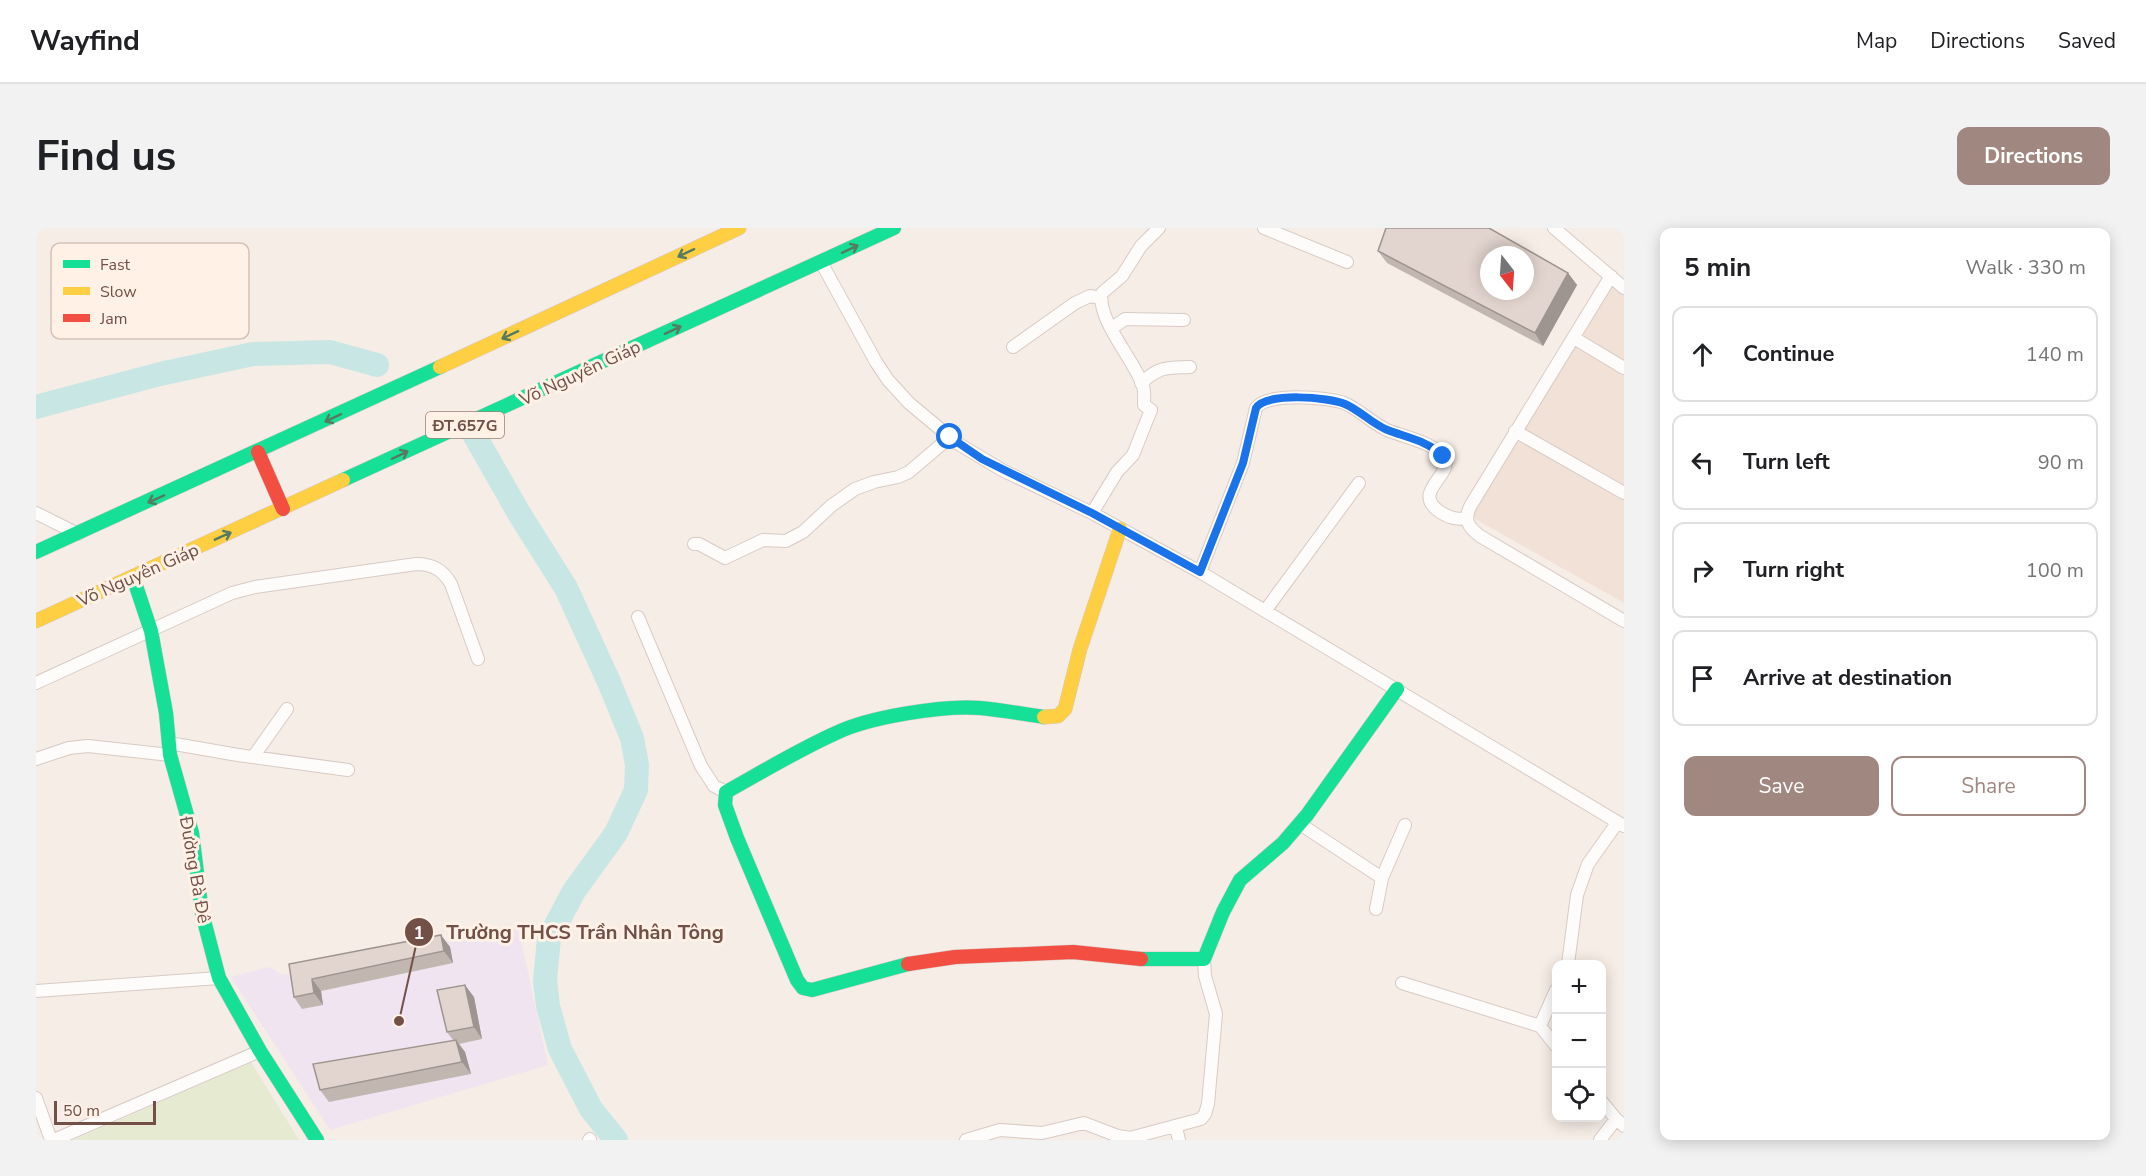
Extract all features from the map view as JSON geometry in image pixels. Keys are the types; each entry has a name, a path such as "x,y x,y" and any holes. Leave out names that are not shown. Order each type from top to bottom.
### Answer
{"street":[{"path":"36,552 258,452 739,228"},
{"name":"Võ Nguyên Giáp","path":"36,621 894,228"},
{"path":"1092,513 1117,472 1133,455 1150,410 1144,405 1142,383 1101,303 1102,293 1128,270 1141,246 1159,228"},
{"path":"1264,228 1290,232 1347,262"},
{"path":"1554,228 1624,288"},
{"path":"820,262 888,380 909,403 950,437 1002,470 1092,513 1200,572 1621,824 1588,864 1577,895 1569,960"},
{"path":"1611,276 1466,513 1466,519 1471,530 1480,536 1624,621"},
{"path":"1013,347 1075,303 1090,296 1101,298"},
{"path":"1112,328 1125,319 1184,320"},
{"path":"1574,338 1624,368"},
{"path":"1142,383 1154,372 1162,369 1190,367"},
{"path":"1200,572 1243,463 1256,408 1263,402 1275,398 1325,399 1344,404 1378,426 1421,442 1441,453 1446,462 1429,494 1429,502 1432,507 1450,519 1466,519"},
{"path":"1515,431 1624,493"},
{"path":"694,544 699,544 725,558 763,540 786,541 803,532 831,506 855,489 909,472 950,437"},
{"path":"258,452 283,509"},
{"path":"1265,611 1359,483"},
{"path":"36,513 78,534"},
{"path":"726,792 828,737 866,723 930,710 952,708 980,708 1044,717 1058,716 1065,709 1080,649 1120,529"},
{"path":"36,683 210,602 255,587 425,564 442,572 451,584 478,659"},
{"name":"Đường Bà Đê","path":"133,577 151,631 170,749 192,833 202,913 219,978 260,1051 316,1140"},
{"path":"638,617 701,766 714,786 726,792"},
{"path":"966,1140 1000,1130 1042,1133 1084,1123 1118,1136 1130,1138 1201,1119 1208,1104 1215,1014 1205,976 1204,959 1224,912 1240,880 1283,843 1300,824 1397,689"},
{"path":"254,757 287,709"},
{"path":"36,759 69,748 88,746 170,749 254,757 348,770"},
{"path":"726,792 725,805 737,838 797,980 807,990 898,965 947,957 1073,952 1130,958 1204,959"},
{"path":"1300,824 1382,878"},
{"path":"1376,909 1382,878 1405,825"},
{"path":"36,991 219,978"},
{"path":"1402,983 1540,1026 1552,1040"},
{"path":"1540,1026 1552,1001"},
{"path":"36,1098 53,1140 260,1051"},
{"path":"1600,1140 1620,1123 1606,1107"},
{"path":"1176,1127 1179,1140"}],"shaded area":[{"path":"1611,282 1624,292 1624,603 1470,516"},
{"path":"518,927 548,1065 330,1130 231,977 270,967 282,975"}],"green space":[{"path":"251,1062 299,1140 74,1140"}],"building":[{"path":"1386,228 1489,228 1521,246 1480,246 1480,300 1534,300 1534,254 1568,273 1535,333 1378,251"},
{"path":"441,935 444,951 312,979 314,993 294,997 289,964"},
{"path":"465,985 474,1027 447,1032 437,990"},
{"path":"456,1040 462,1062 320,1090 313,1064"}],"waterway":[{"path":"36,407 160,374 253,354 330,352 377,365"},
{"path":"471,429 520,515 566,588 632,738 637,765 636,790 616,833 574,891 549,938 545,980 548,1006 560,1049 591,1109 616,1140"}],"traffic: fast":[{"path":"343,480 894,228"},
{"path":"36,552 440,367"},
{"path":"133,577 151,631 166,713 170,755 192,833 202,913 219,978 260,1051 317,1140"},
{"path":"1141,959 1204,959 1223,912 1240,880 1283,843 1307,815 1397,689"},
{"path":"908,964 812,990 803,988 797,980 737,838 725,805 726,792 822,740 850,727 886,717 947,708 988,709 1044,717"}],"traffic: slow":[{"path":"440,367 739,228"},
{"path":"36,621 343,480"},
{"path":"1044,717 1058,716 1065,709 1080,649 1120,529"}],"traffic: jam":[{"path":"258,452 283,509"},
{"path":"908,964 955,957 1073,952 1141,959"}],"place":[{"name":"Trường THCS Trần Nhân Tông","path":"399,1021"}],"route":[{"path":"950,437 1002,470 1092,513 1200,572 1243,463 1258,404 1275,398 1325,399 1344,404 1378,426 1421,442 1443,456"}]}
